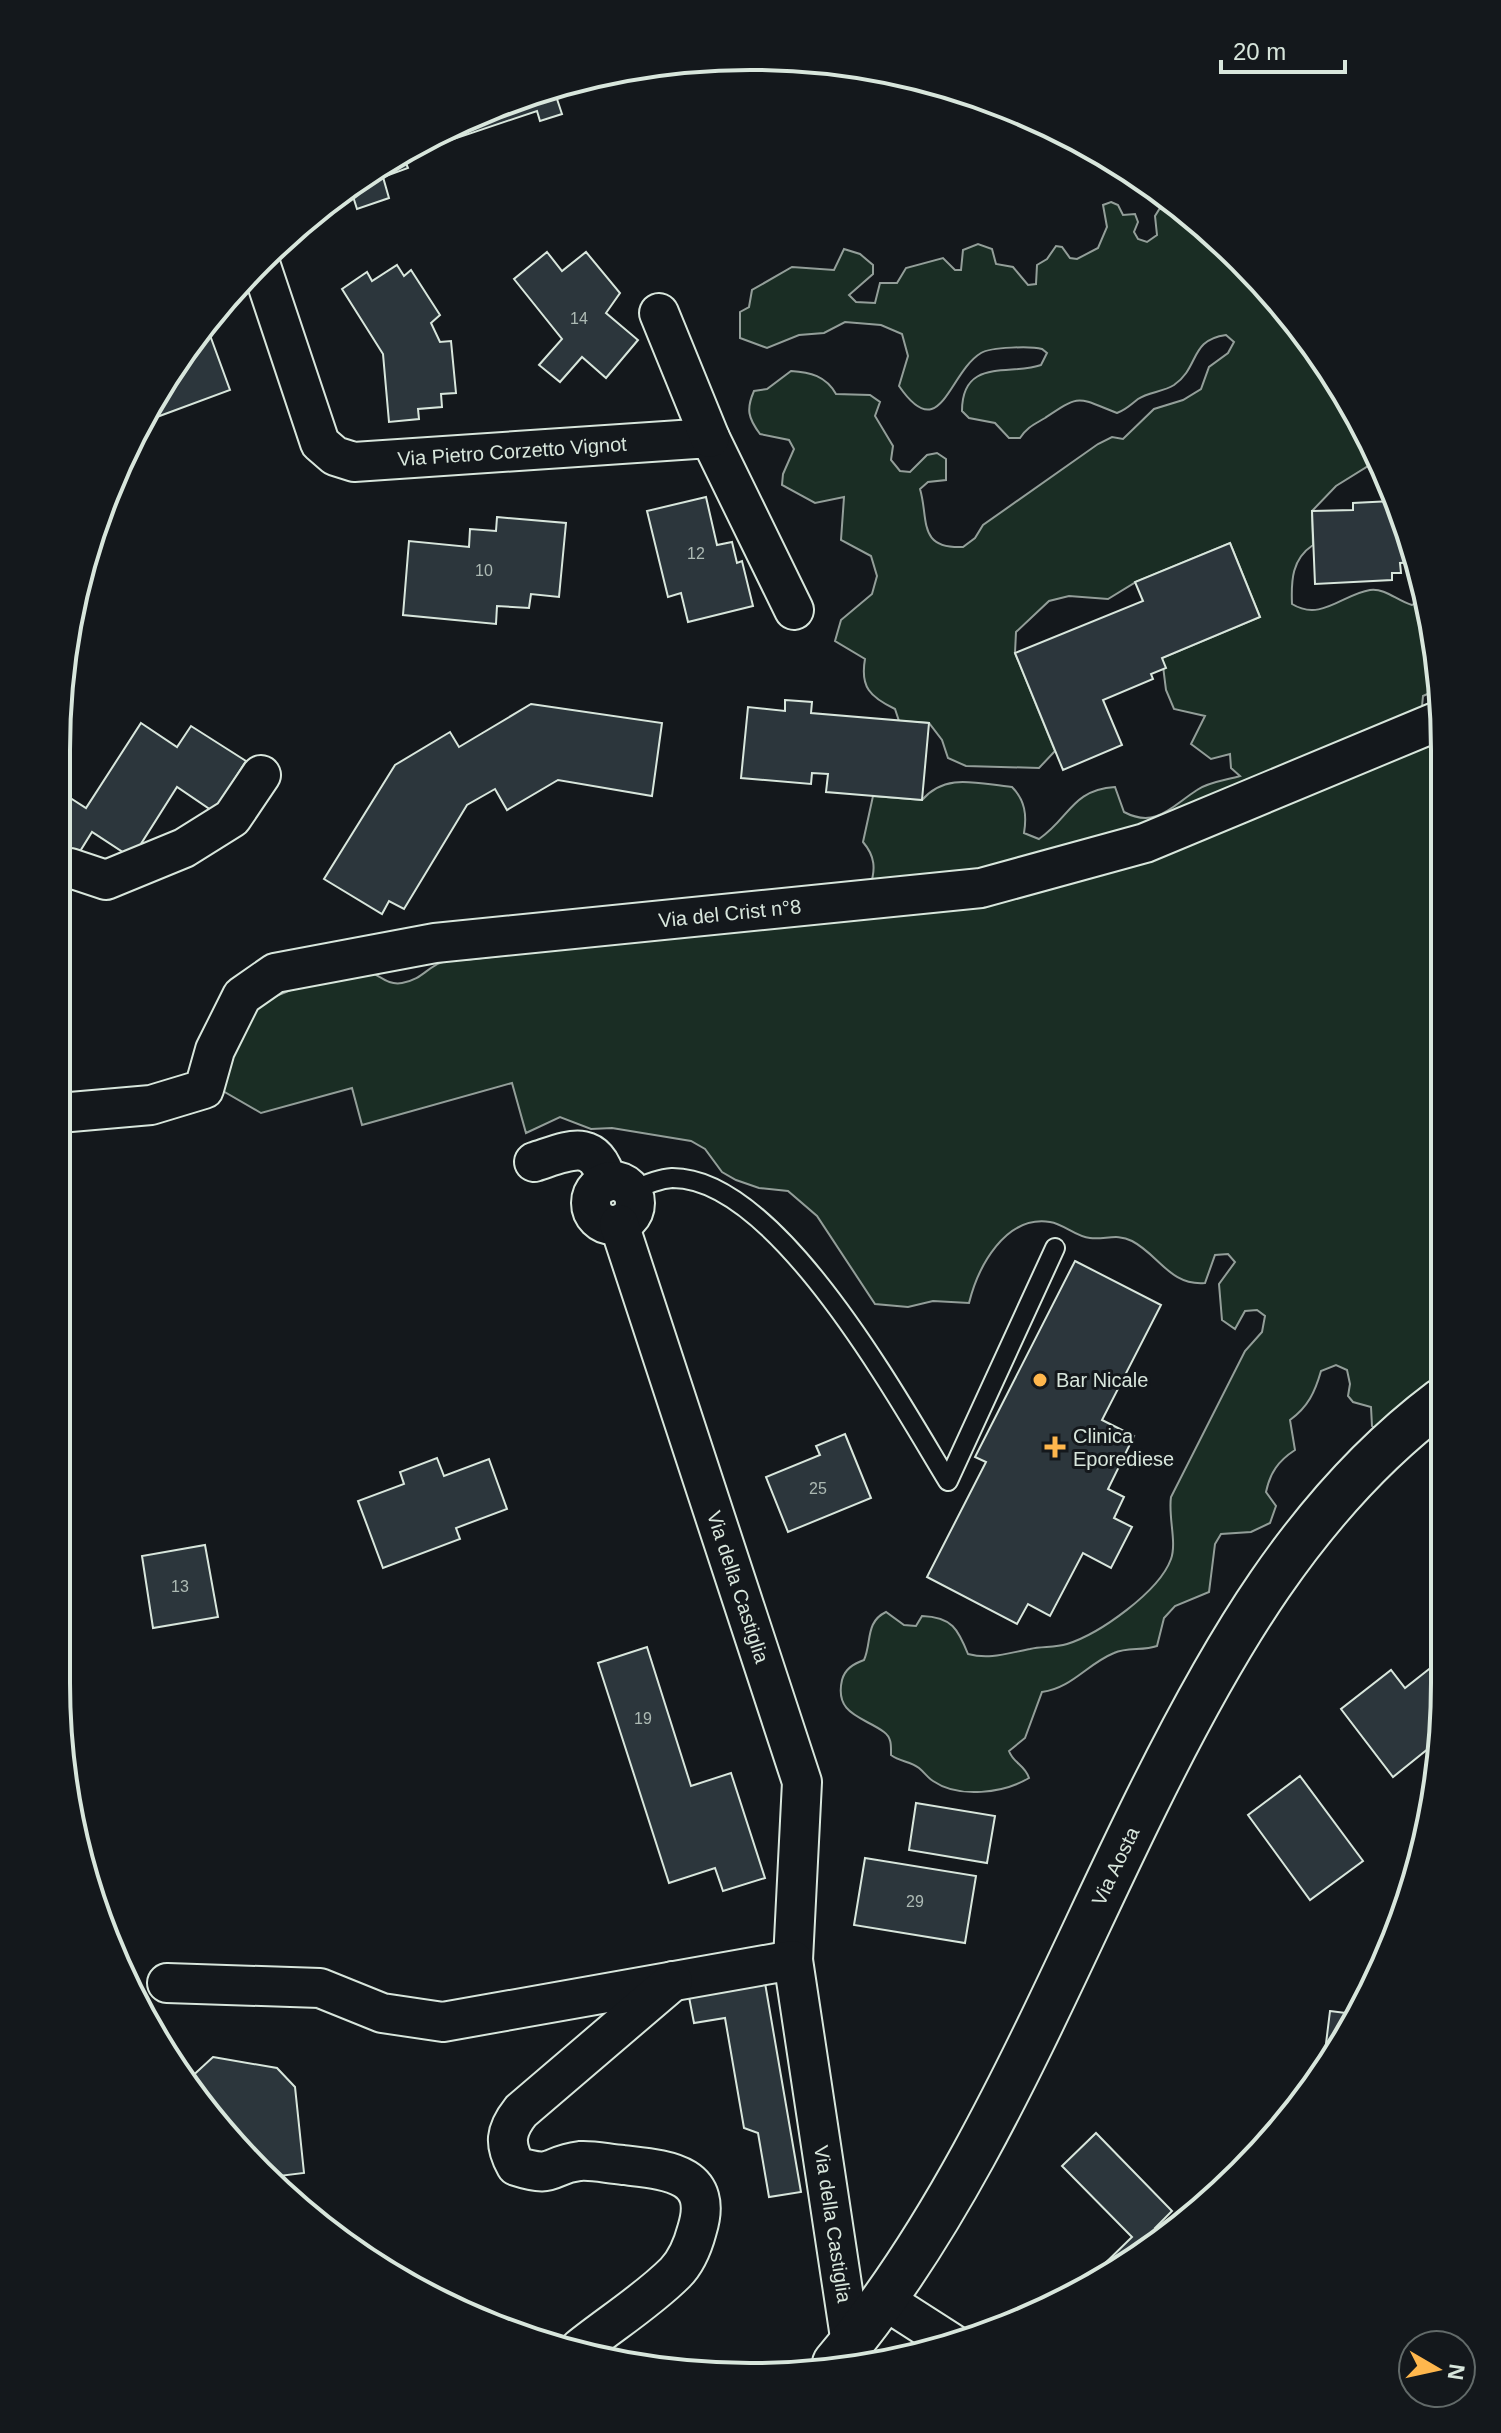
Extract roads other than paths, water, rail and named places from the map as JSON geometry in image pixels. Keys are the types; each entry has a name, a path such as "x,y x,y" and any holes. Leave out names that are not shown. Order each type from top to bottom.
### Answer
{"main road":[{"name":"Via Aosta","path":"843,2354 886,2301 937,2222 1169,1757 1252,1609 1336,1499 1379,1454 1431,1410"}],"street":[{"name":"Via Pietro Corzetto Vignot","path":"264,275 320,443 335,456 354,462 710,438"},
{"path":"659,313 710,438 794,610"},
{"name":"Via del Crist n°8","path":"70,1112 151,1105 204,1089 215,1050 242,996 275,973 435,943 981,888 1145,843 1430,724"},
{"path":"70,868 106,880 184,848 232,818 261,775"},
{"name":"Via della Castiglia","path":"534,1162 574,1149 592,1153 602,1162 619,1199 802,1782 793,1960 843,2354"},
{"path":"167,1983 320,1988 382,2013 443,2022 793,1960"},
{"path":"587,2343 676,2273 695,2239 701,2211 699,2198 692,2183 680,2174 661,2169 580,2161 541,2174 516,2166 507,2149 508,2127 521,2111 676,1979"},
{"path":"886,2301 940,2336"}],"lane":[{"path":"619,1199 654,1182 685,1180 734,1201 756,1219 841,1308 948,1481 1055,1248"}],"place":[{"name":"Bar Nicale","path":"1040,1380"},
{"name":"Clinica Eporediese","path":"1055,1447"}]}
